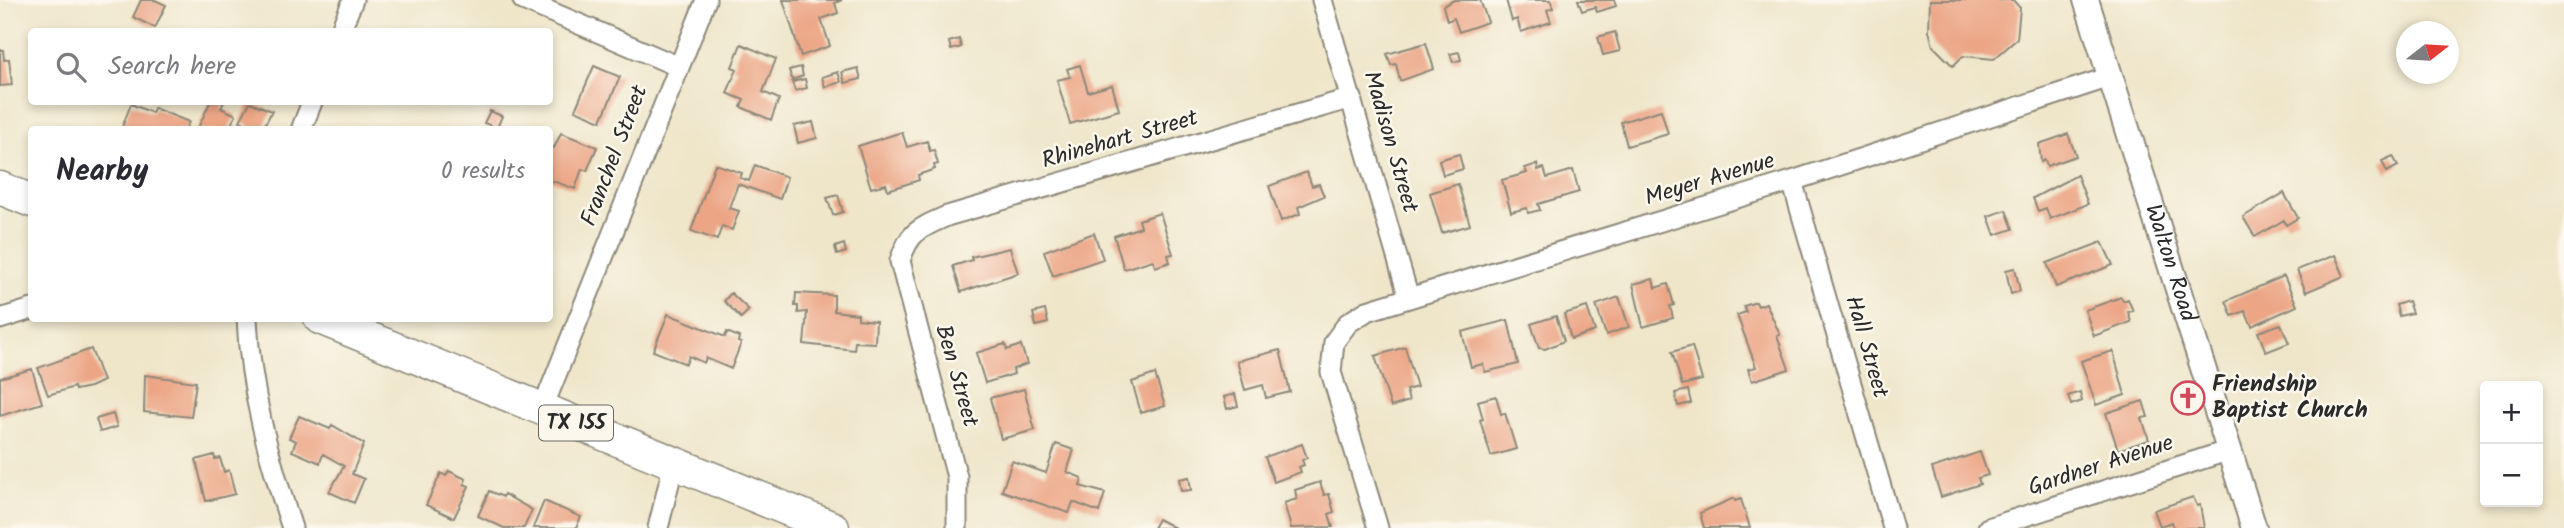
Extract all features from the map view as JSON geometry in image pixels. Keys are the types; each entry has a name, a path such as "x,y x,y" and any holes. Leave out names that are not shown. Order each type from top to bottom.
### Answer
{"main road":[{"path":"0,188 28,199"},
{"name":"TX 155","path":"330,322 833,528"}],"street":[{"path":"342,28 353,0"},
{"path":"523,0 677,66"},
{"name":"Franchel Street","path":"542,410 677,66 706,0"},
{"name":"Madison Street","path":"1322,0 1409,298"},
{"name":"Walton Road","path":"2086,0 2254,528"},
{"name":"Meyer Avenue","path":"1378,528 1331,372 1334,342 1348,323 1357,317 1409,298 1792,181 2110,77"},
{"name":"Rhinehart Street","path":"907,240 924,226 947,216 1352,98"},
{"path":"303,126 311,105"},
{"name":"Hall Street","path":"1792,181 1893,528"},
{"name":"Ben Street","path":"907,240 900,261 907,296 957,477 957,528"},
{"path":"0,319 28,310"},
{"path":"247,322 251,376 262,432 292,528"},
{"name":"Gardner Avenue","path":"1988,528 2230,450"},
{"path":"658,528 674,463"}],"building":[{"path":"141,0 155,0 166,5 155,28 133,17"},
{"path":"783,0 842,0 835,3 838,13 821,19 830,46 801,56"},
{"path":"1454,0 1480,0 1488,22 1459,32 1454,18 1447,21 1443,6"},
{"path":"1506,0 1551,0 1553,8 1547,10 1551,22 1521,32 1517,19 1512,21"},
{"path":"1578,0 1614,0 1616,6 1597,12 1595,7 1582,11"},
{"path":"1930,0 2013,0 2020,8 2017,39 1994,59 1963,56 1953,66 1933,46 1929,31"},
{"path":"1615,32 1620,51 1603,55 1598,37"},
{"path":"959,39 961,47 951,50 949,42"},
{"path":"1426,43 1434,69 1400,81 1396,64 1391,65 1387,54"},
{"path":"741,44 776,59 763,92 779,99 771,120 741,107 744,100 727,93 737,69 732,67"},
{"path":"0,50 3,50 4,60 9,59 12,85 0,86"},
{"path":"1459,52 1461,60 1453,62 1450,54"},
{"path":"1080,65 1088,92 1112,85 1119,110 1070,124 1057,80 1070,77 1067,69"},
{"path":"594,66 620,77 601,121 575,110"},
{"path":"801,67 803,76 792,80 789,70"},
{"path":"858,68 861,79 845,83 842,72"},
{"path":"838,72 841,82 825,87 822,77"},
{"path":"805,79 807,88 795,91 792,82"},
{"path":"131,105 152,113 154,108 189,122 187,126 123,126"},
{"path":"209,105 222,105 221,108 236,115 230,126 199,126"},
{"path":"248,105 257,105 272,111 264,126 249,126 240,121"},
{"path":"1661,110 1668,134 1627,146 1621,122"},
{"path":"490,111 502,116 498,126 484,123"},
{"path":"813,122 817,138 798,143 794,126"},
{"path":"902,132 907,147 927,141 930,151 934,150 938,164 934,165 935,169 918,175 919,180 888,190 886,184 871,188 858,146"},
{"path":"561,133 597,147 587,171 582,169 575,189 553,181 554,148"},
{"path":"2068,134 2076,156 2047,166 2045,160 2041,162 2039,144"},
{"path":"1459,154 1463,169 1443,175 1439,160"},
{"path":"2393,156 2398,166 2387,172 2382,161"},
{"path":"715,164 742,173 740,178 749,181 755,165 787,177 780,199 738,184 729,208 739,211 732,230 722,226 717,240 691,231"},
{"path":"1537,164 1538,170 1544,168 1547,178 1573,170 1579,192 1538,204 1540,210 1528,213 1527,208 1511,212 1502,180 1527,173 1525,168"},
{"path":"1307,172 1312,186 1319,184 1324,196 1298,207 1300,214 1281,221 1269,186"},
{"path":"2077,175 2088,204 2050,219 2046,208 2038,211 2033,198"},
{"path":"1458,184 1470,225 1442,233 1430,193"},
{"path":"2284,193 2298,218 2286,225 2284,220 2255,237 2243,217"},
{"path":"838,195 843,212 833,215 827,198"},
{"path":"2006,210 2013,229 1995,235 1988,216"},
{"path":"1160,213 1173,254 1168,255 1170,262 1155,267 1153,260 1124,269 1114,236 1141,227 1139,220"},
{"path":"1094,233 1103,259 1053,276 1044,251"},
{"path":"2102,242 2113,265 2056,287 2047,263"},
{"path":"844,244 846,252 837,255 835,247"},
{"path":"1010,248 1018,273 961,292 953,266 972,260 971,257"},
{"path":"2335,255 2344,276 2306,292 2297,270"},
{"path":"2015,268 2020,291 2011,294 2006,270"},
{"path":"2284,276 2297,306 2252,326 2245,311 2232,316 2226,301"},
{"path":"1653,279 1655,288 1668,284 1674,305 1670,306 1673,318 1643,327 1633,284"},
{"path":"731,293 749,310 741,318 724,301"},
{"path":"796,293 834,295 834,311 858,314 858,319 876,321 875,343 855,342 854,350 804,344 807,312 798,313 798,306 795,306"},
{"path":"1619,297 1629,327 1606,335 1596,305"},
{"path":"2121,297 2123,301 2128,299 2133,311 2128,312 2131,322 2094,336 2085,310"},
{"path":"2408,301 2412,313 2399,316 2396,305"},
{"path":"1756,302 1758,306 1766,303 1780,335 1777,336 1789,369 1752,381 1748,369 1756,367 1737,315 1746,312 1744,306"},
{"path":"1587,307 1595,331 1571,339 1564,314"},
{"path":"1045,310 1048,323 1036,326 1033,313"},
{"path":"668,314 725,337 727,332 739,337 738,342 741,343 731,369 706,358 704,363 689,356 686,364 653,351"},
{"path":"1556,316 1564,341 1545,349 1539,348 1531,324"},
{"path":"1508,320 1518,364 1485,372 1483,364 1471,367 1462,332"},
{"path":"2281,324 2289,343 2266,352 2258,332"},
{"path":"1005,344 1007,350 1021,345 1027,364 1013,369 1014,374 985,383 976,353"},
{"path":"1692,346 1702,380 1682,385 1672,352"},
{"path":"1405,347 1417,387 1406,390 1409,401 1391,407 1375,356"},
{"path":"91,349 103,381 90,387 75,390 74,387 48,395 38,368"},
{"path":"1280,350 1290,392 1266,398 1263,385 1245,390 1237,361"},
{"path":"2113,351 2125,395 2096,405 2081,361"},
{"path":"32,369 42,403 0,416 0,378"},
{"path":"1155,374 1165,406 1141,413 1132,382"},
{"path":"145,375 196,382 191,417 144,412"},
{"path":"1024,389 1035,430 1001,439 990,398"},
{"path":"1688,390 1691,403 1678,406 1675,393"},
{"path":"2080,392 2082,401 2071,405 2068,396"},
{"path":"1235,394 1238,406 1227,409 1224,397"},
{"path":"1496,396 1501,414 1505,413 1516,449 1491,456 1480,420 1483,419 1478,401"},
{"path":"2143,401 2148,417 2142,418 2149,440 2118,450 2106,413"},
{"path":"113,414 117,427 100,432 96,419"},
{"path":"299,416 330,429 332,425 364,444 352,474 364,479 354,503 329,492 344,466 323,454 320,463 292,451 296,441 289,438"},
{"path":"1056,444 1074,450 1067,472 1082,478 1080,486 1105,493 1099,512 1073,502 1069,513 1002,491 1012,461 1046,473"},
{"path":"1302,444 1307,458 1302,460 1304,465 1299,467 1301,472 1274,482 1265,457"},
{"path":"1980,452 1988,475 1978,478 1980,484 1941,497 1932,468"},
{"path":"214,455 215,459 220,458 224,472 229,470 235,494 206,501 196,460"},
{"path":"449,471 466,479 464,484 469,486 454,518 426,505 441,473 446,476"},
{"path":"1189,477 1191,490 1181,491 1179,479"},
{"path":"1320,482 1324,495 1329,494 1334,512 1329,514 1333,527 1291,528 1284,503 1297,499 1295,490"},
{"path":"489,491 503,497 504,494 532,510 524,528 504,528 478,516"},
{"path":"2193,497 2197,506 2200,505 2204,528 2174,528 2172,522 2160,526 2154,510"},
{"path":"1734,498 1735,501 1741,499 1750,528 1704,528 1700,513"},
{"path":"544,501 581,517 576,528 533,528"},
{"path":"1158,519 1175,528 1153,528"}],"place":[{"name":"Friendship Baptist Church","path":"2188,398"}]}
